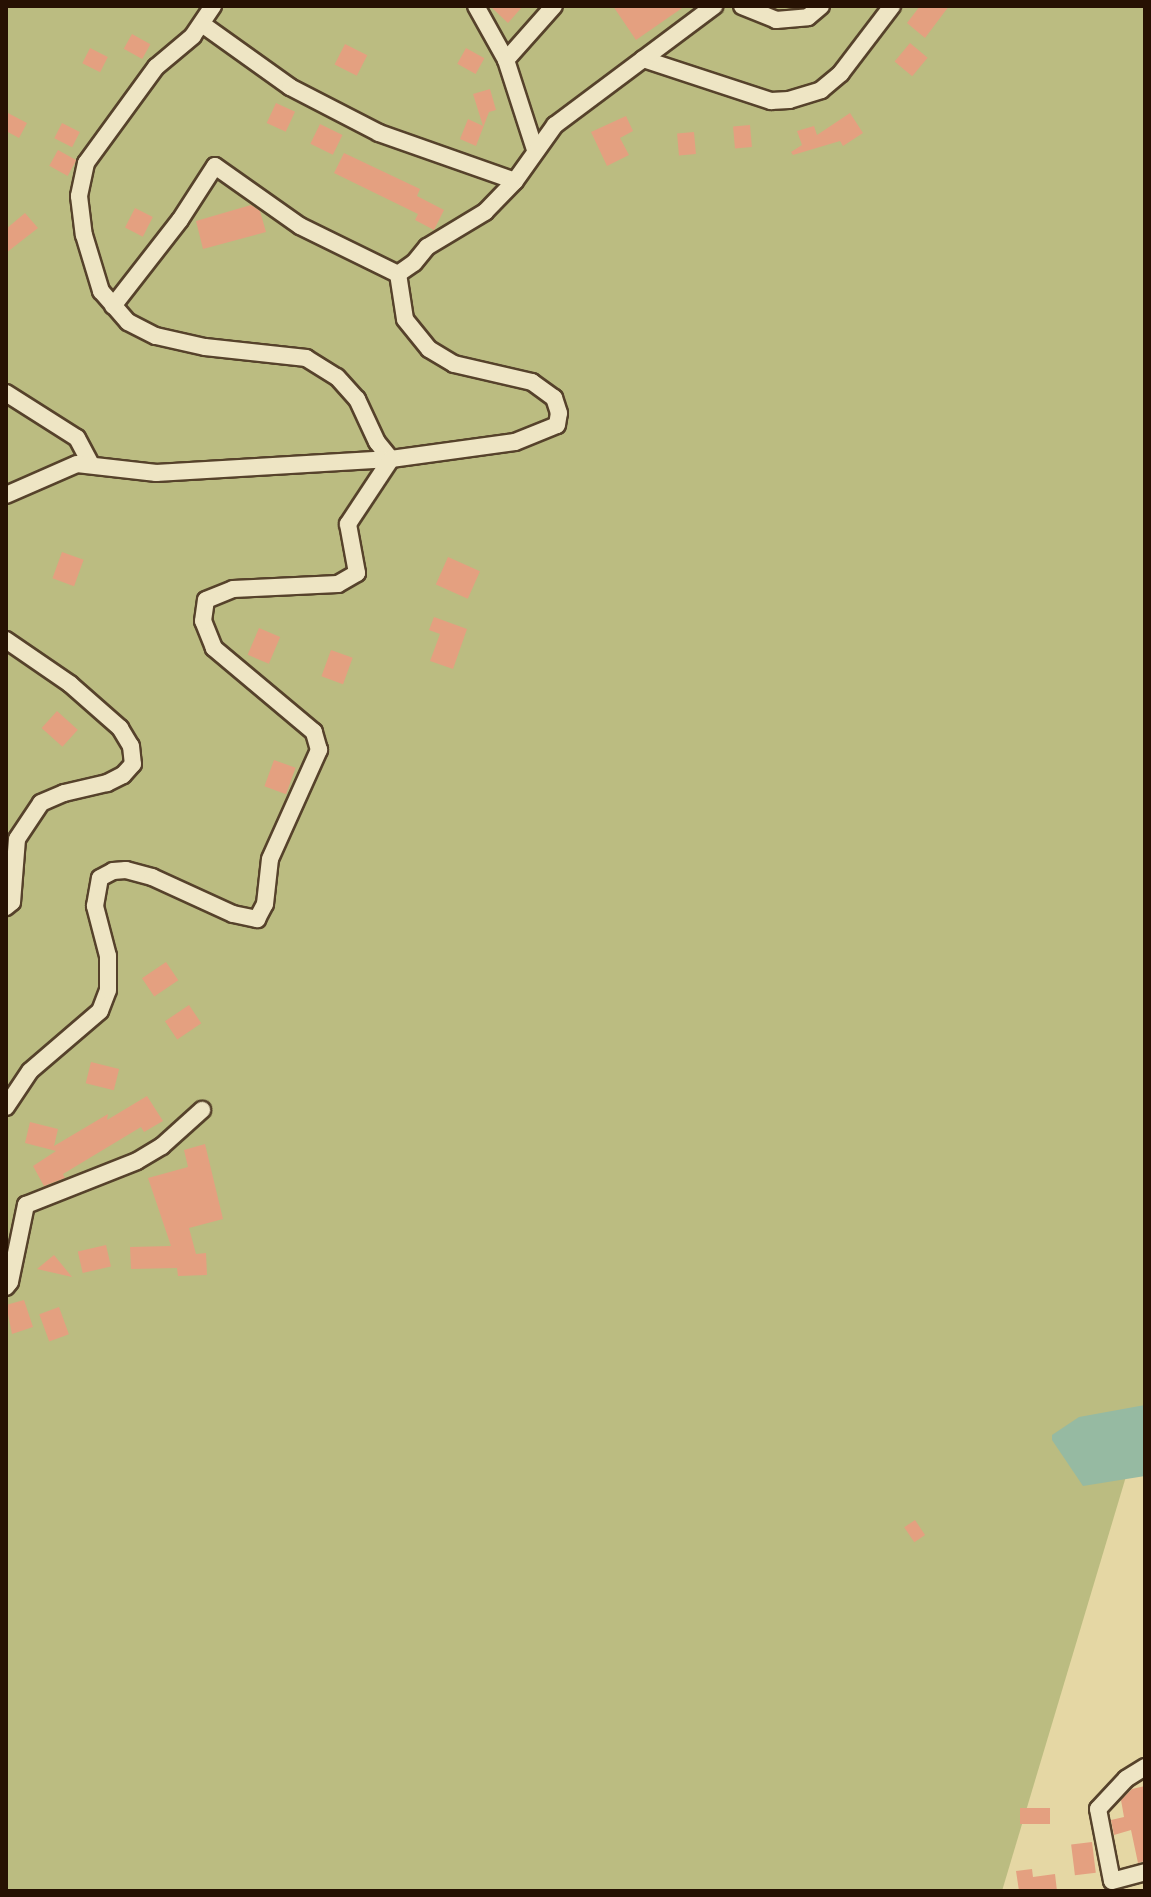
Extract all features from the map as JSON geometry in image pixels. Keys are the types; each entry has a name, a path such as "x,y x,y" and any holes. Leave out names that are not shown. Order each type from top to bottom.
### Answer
{"street":[{"path":"213,6 202,24 156,67 86,163 80,178 84,235 101,291 128,322 156,336 205,347 306,358 337,377 357,399 377,442 391,459"},
{"path":"476,6 506,60 535,150"},
{"path":"506,60 554,6"},
{"path":"398,274 414,263 427,247 485,212 515,181 555,125 714,6"},
{"path":"742,6 776,20 808,17 821,6"},
{"path":"643,59 771,101 789,100 821,90 841,73 892,6"},
{"path":"202,24 290,87 379,133 515,181"},
{"path":"113,306 180,220 215,166 300,226 398,274"},
{"path":"6,495 77,464 156,473 391,459 515,442 557,425 559,413 554,398 532,382 454,364 429,349 405,319 398,274"},
{"path":"6,393 77,438 91,464"},
{"path":"6,1107 30,1071 100,1011 108,979 108,956 95,906 100,878 113,871 139,873 233,914 257,919 265,904 270,859 319,750 314,732 214,648 203,621 206,600 233,589 338,584 357,573 348,524 391,459"},
{"path":"6,640 70,684 120,728 131,746 133,764 123,775 107,783 64,793 41,803 17,839 12,902 6,907"},
{"path":"6,1287 10,1282 26,1205 137,1161 162,1146 202,1110"},
{"path":"1145,1767 1126,1779 1098,1809 1112,1881 1145,1872"}],"shaded area":[{"path":"6,6 1145,6 1145,1413 1002,1891 6,1891"},
{"path":"1145,1405 1145,1476 1083,1486 1052,1440 1052,1435 1079,1417"}],"building":[{"path":"490,6 523,6 508,23"},
{"path":"613,6 685,6 636,40"},
{"path":"920,6 949,6 925,38 907,23"},
{"path":"132,34 150,44 142,59 124,49"},
{"path":"910,43 928,58 912,76 895,61"},
{"path":"345,44 367,55 357,76 335,64"},
{"path":"90,48 108,57 100,72 82,63"},
{"path":"466,48 484,58 476,74 457,64"},
{"path":"490,89 496,110 489,112 476,146 460,139 468,119 483,126 473,94"},
{"path":"276,103 295,112 286,132 267,123"},
{"path":"6,112 27,123 19,138 6,131"},
{"path":"850,113 863,133 843,146 840,141 793,155 791,152 802,145 797,131 814,126 817,135"},
{"path":"626,116 633,131 620,138 629,155 607,166 591,132"},
{"path":"62,123 80,132 72,147 54,138"},
{"path":"320,124 342,135 333,155 310,144"},
{"path":"750,125 752,147 735,148 733,126"},
{"path":"694,132 696,154 679,155 677,133"},
{"path":"58,150 76,160 68,176 49,166"},
{"path":"344,153 420,189 417,196 444,210 434,230 415,220 418,214 334,173"},
{"path":"251,205 260,211 266,232 203,249 196,221"},
{"path":"135,208 153,217 143,237 125,228"},
{"path":"25,213 38,228 6,253 6,229"},
{"path":"62,552 84,560 74,586 52,578"},
{"path":"448,557 480,571 468,599 436,584"},
{"path":"434,617 467,629 453,669 430,661 440,634 429,630"},
{"path":"259,628 280,637 269,664 248,655"},
{"path":"331,650 353,658 343,684 321,676"},
{"path":"57,711 78,730 62,747 42,728"},
{"path":"274,760 296,768 286,794 264,786"},
{"path":"166,962 178,980 154,996 142,978"},
{"path":"189,1005 201,1023 177,1039 165,1021"},
{"path":"91,1062 119,1069 114,1090 86,1083"},
{"path":"147,1096 163,1121 144,1132 141,1127 63,1174 65,1178 44,1186 33,1166 56,1151 25,1143 30,1122 58,1129 54,1146 108,1114 107,1120"},
{"path":"205,1144 223,1219 189,1228 196,1254 206,1253 207,1275 178,1276 177,1268 131,1269 130,1247 171,1246 148,1178 188,1167 184,1150"},
{"path":"106,1245 111,1266 83,1273 78,1252"},
{"path":"54,1255 72,1277 37,1269"},
{"path":"24,1300 33,1327 12,1334 6,1305"},
{"path":"59,1307 69,1334 49,1341 39,1314"},
{"path":"915,1520 925,1535 914,1542 904,1527"},
{"path":"1145,1786 1145,1861 1138,1863 1131,1830 1114,1835 1111,1820 1124,1817 1121,1800 1132,1789"},
{"path":"1020,1808 1050,1808 1050,1824 1020,1824"},
{"path":"1092,1842 1096,1873 1075,1875 1071,1845"},
{"path":"1032,1869 1033,1877 1055,1874 1057,1891 1019,1891 1016,1871"}]}
